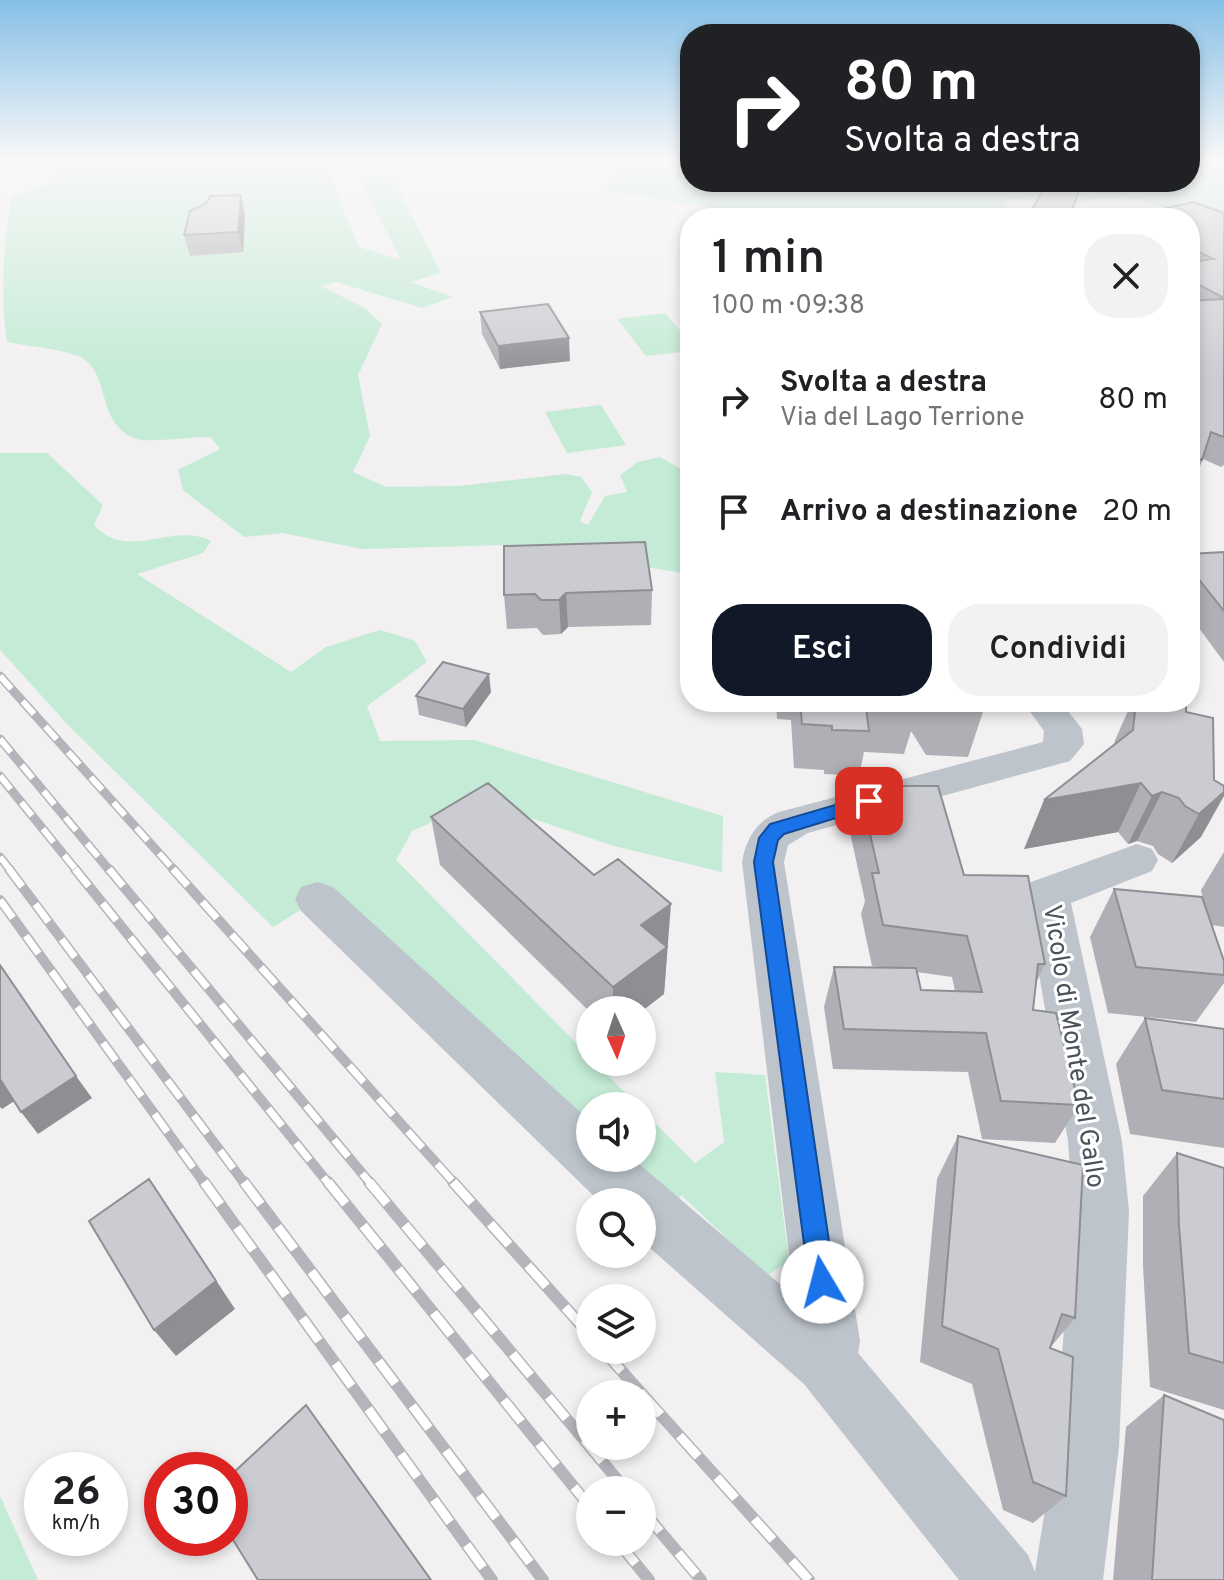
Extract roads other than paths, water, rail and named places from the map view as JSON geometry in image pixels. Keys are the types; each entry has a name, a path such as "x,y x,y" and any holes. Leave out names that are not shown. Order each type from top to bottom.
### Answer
{"street":[{"path":"826,1362 830,1341 763,862 765,847 777,829 813,816 1056,752 1065,744 1063,729 1049,712"},
{"name":"Vicolo di Monte del Gallo","path":"1068,1580 1087,1447 1101,1211 1095,1141 1047,894 1137,860"},
{"path":"317,899 576,1143"},
{"path":"607,1172 625,1188"},
{"path":"656,1216 826,1362 1003,1580"}],"railway":[{"path":"0,676 175,871"},
{"path":"0,739 110,871"},
{"path":"0,776 77,871"},
{"path":"0,857 11,871"},
{"path":"9,869 245,1184"},
{"path":"75,869 329,1184"},
{"path":"109,869 371,1184"},
{"path":"173,869 455,1184"},
{"path":"0,900 205,1184"},
{"path":"204,1182 492,1580"},
{"path":"244,1182 543,1580"},
{"path":"328,1182 576,1490"},
{"path":"369,1182 614,1476"},
{"path":"453,1182 576,1319"},
{"path":"615,1364 809,1580"},
{"path":"656,1527 701,1580"},
{"path":"629,1556 649,1580"}]}
